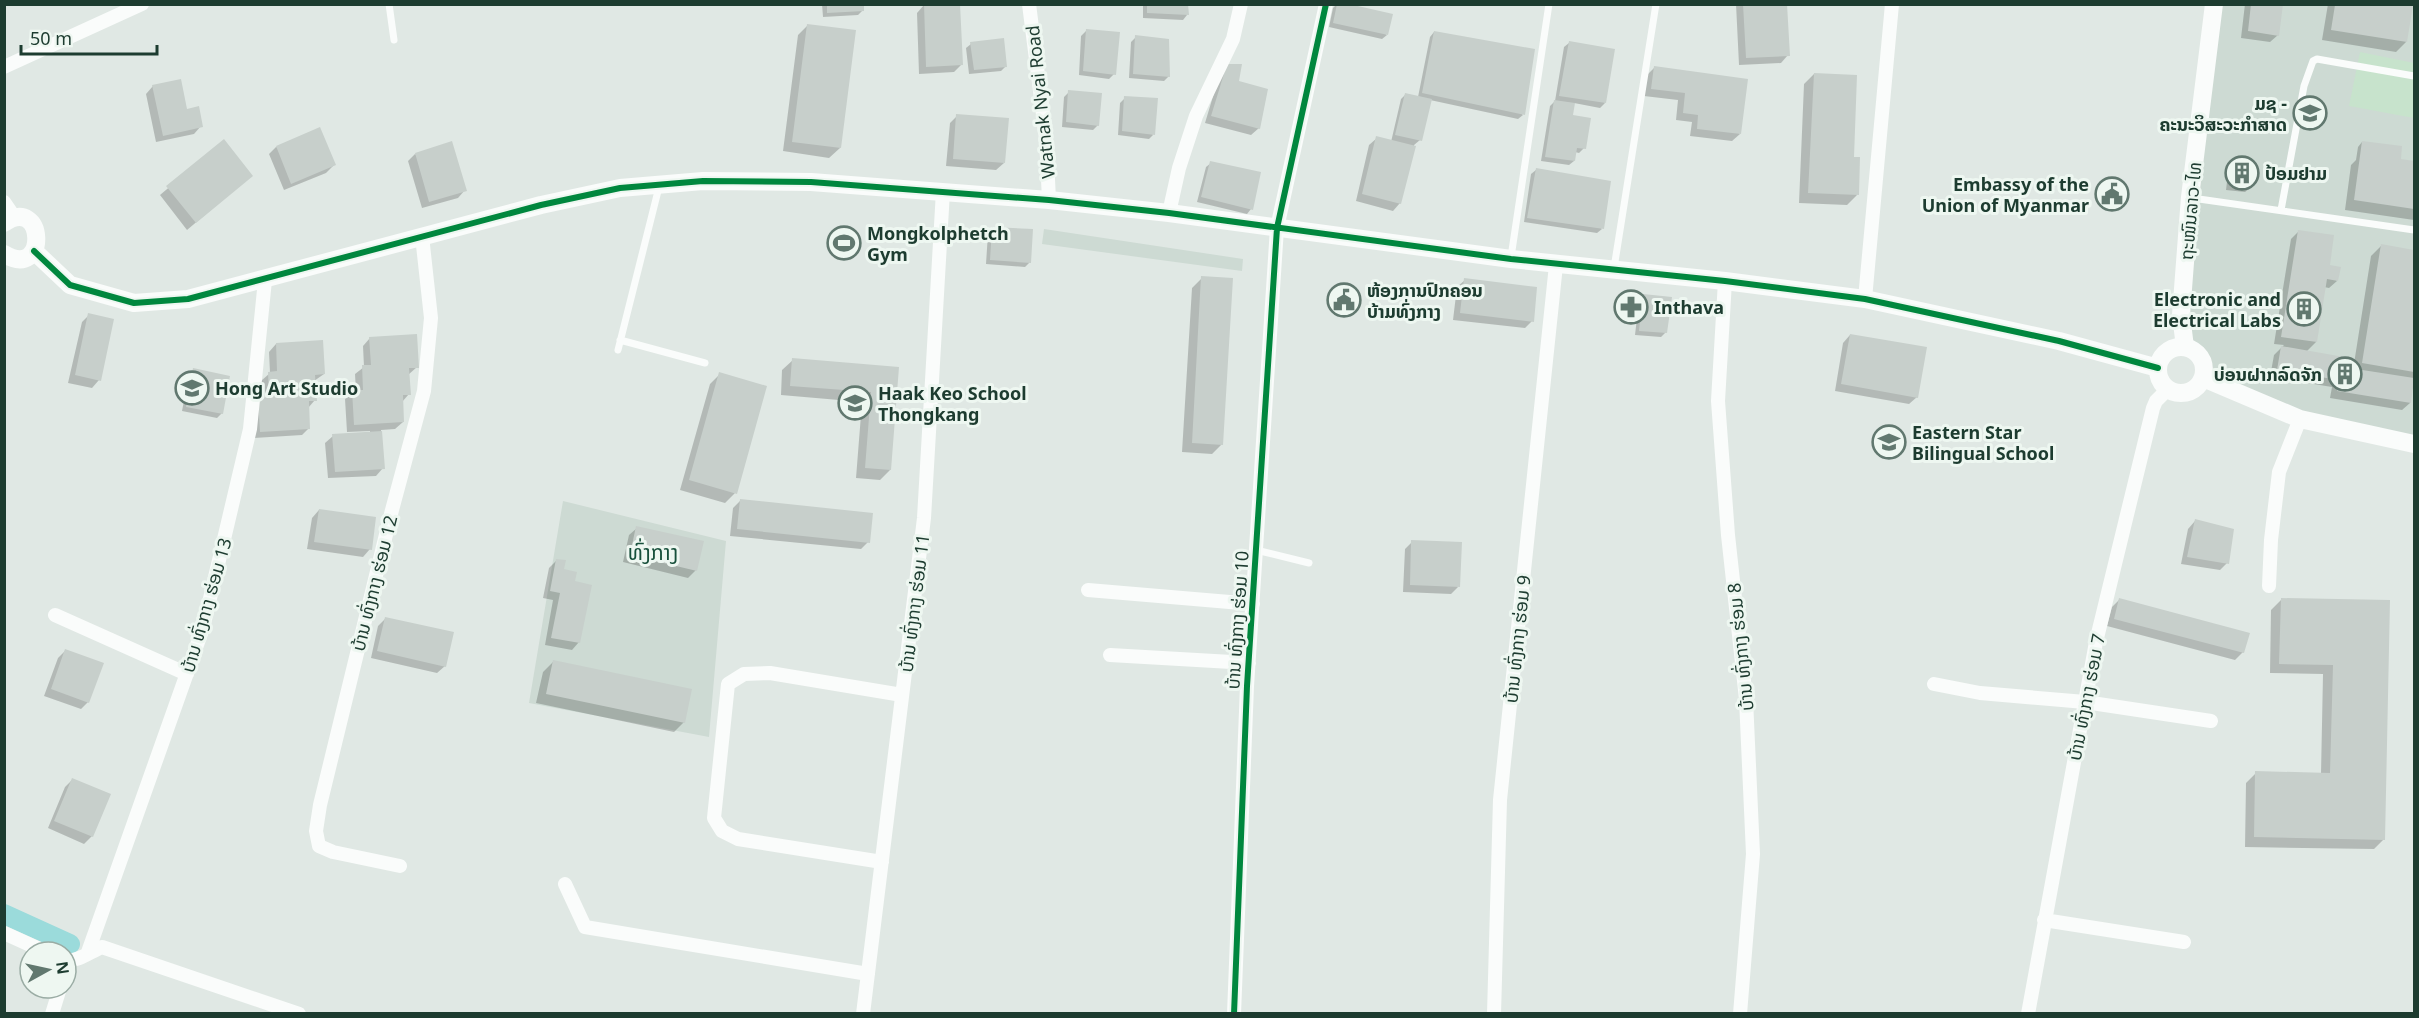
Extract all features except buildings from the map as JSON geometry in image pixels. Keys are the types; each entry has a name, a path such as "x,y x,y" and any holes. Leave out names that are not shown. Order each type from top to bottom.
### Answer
{"street":[{"path":"4,67 142,4"},
{"name":"Watnak Nyai Road","path":"1029,4 1046,138 1049,200"},
{"path":"1168,213 1179,168 1196,116 1233,39 1241,4"},
{"name":"ບ້ານ ທົ່ງກາງ ຮ່ອມ 10","path":"1234,1014 1252,604 1277,228 1326,4"},
{"path":"1865,299 1892,4"},
{"name":"ຖະໜົນລາວ-ໄທ","path":"2185,347 2181,315 2190,197 2214,4"},
{"path":"34,251 70,285 134,303 188,299 266,280 422,236 609,190 703,181 811,182 1049,200 1168,213 1556,265 1725,281 1865,299 2059,341 2158,368"},
{"name":"ບ້ານ ທົ່ງກາງ ຮ່ອມ 11","path":"863,1014 924,518 944,191"},
{"path":"4,202 10,220 30,222 35,228 37,243 34,251 20,259 4,254"},
{"name":"ບ້ານ ທົ່ງກາງ ຮ່ອມ 12","path":"400,866 333,852 319,846 316,831 320,805 392,510 424,391 430,318 422,236"},
{"name":"ບ້ານ ທົ່ງກາງ ຮ່ອມ 9","path":"1494,1014 1500,800 1556,265"},
{"name":"ບ້ານ ທົ່ງກາງ ຮ່ອມ 13","path":"88,952 203,628 250,429 266,280"},
{"name":"ບ້ານ ທົ່ງກາງ ຮ່ອມ 8","path":"1725,281 1718,401 1728,535 1746,699 1753,854 1740,1014"},
{"path":"2177,347 2185,347 2197,352 2201,358 2204,364 2203,378 2200,384 2189,392 2175,392 2168,389 2160,380 2158,368 2164,354 2177,347"},
{"path":"2203,378 2300,419 2415,444"},
{"name":"ບ້ານ ທົ່ງກາງ ຮ່ອມ 7","path":"2028,1014 2096,642 2153,408 2156,401 2168,389"},
{"path":"2269,586 2271,540 2279,472 2300,419"},
{"path":"1088,590 1252,604"},
{"path":"56,615 187,674"},
{"path":"2096,642 2110,645"},
{"path":"1110,655 1249,663"},
{"path":"882,862 738,838 722,831 714,818 728,684 744,674 770,673 902,695"},
{"path":"1934,684 1980,693 2085,702 2211,721"},
{"path":"565,884 585,927 868,974"},
{"path":"2044,920 2184,942"},
{"path":"4,933 19,940"},
{"path":"78,959 88,952 102,947 298,1014"}],"lane":[{"path":"389,4 394,40"},
{"path":"1511,259 1549,4"},
{"path":"1613,271 1656,4"},
{"path":"2281,210 2304,86 2313,61 2317,59 2415,76"},
{"path":"618,350 659,185"},
{"path":"2190,197 2415,230"},
{"path":"620,340 705,363"},
{"path":"1256,550 1309,563"}],"shaded area":[{"name":"ມຊ - ຄະນະວິສະວະກຳສາດ","path":"2220,5 2414,5 2414,436 2305,413 2211,374 2209,360 2204,351 2192,341 2189,318 2193,221"},
{"path":"1044,229 1243,259 1242,271 1042,244"},
{"path":"563,501 726,541 709,737 529,703"}],"green space":[{"path":"2360,52 2414,63 2414,118 2349,106"}],"waterway":[{"path":"4,914 61,940"}],"cycle path":[{"path":"1234,1014 1247,686 1277,228 1326,4"},
{"path":"34,251 70,285 134,303 188,299 541,205 620,188 703,181 811,182 1049,200 1169,213 1511,259 1725,281 1865,299 2059,341 2158,368"}],"place":[{"name":"ມຊ - ຄະນະວິສະວະກຳສາດ","path":"2310,113"},
{"name":"ປ້ອມຢາມ","path":"2242,173"},
{"name":"Embassy of the Union of Myanmar","path":"2112,194"},
{"name":"Mongkolphetch Gym","path":"844,243"},
{"name":"ຫ້ອງການປົກຄອນ ບ້າມທົ່ງກາງ","path":"1344,300"},
{"name":"Inthava","path":"1631,307"},
{"name":"Electronic and Electrical Labs","path":"2304,309"},
{"name":"ບ່ອນຝາກລົດຈັກ","path":"2345,374"},
{"name":"Hong Art Studio","path":"192,388"},
{"name":"Haak Keo School Thongkang","path":"855,403"},
{"name":"Eastern Star Bilingual School","path":"1889,442"}],"district":[{"name":"ທົ່ງກາງ","path":"653,552"}]}
